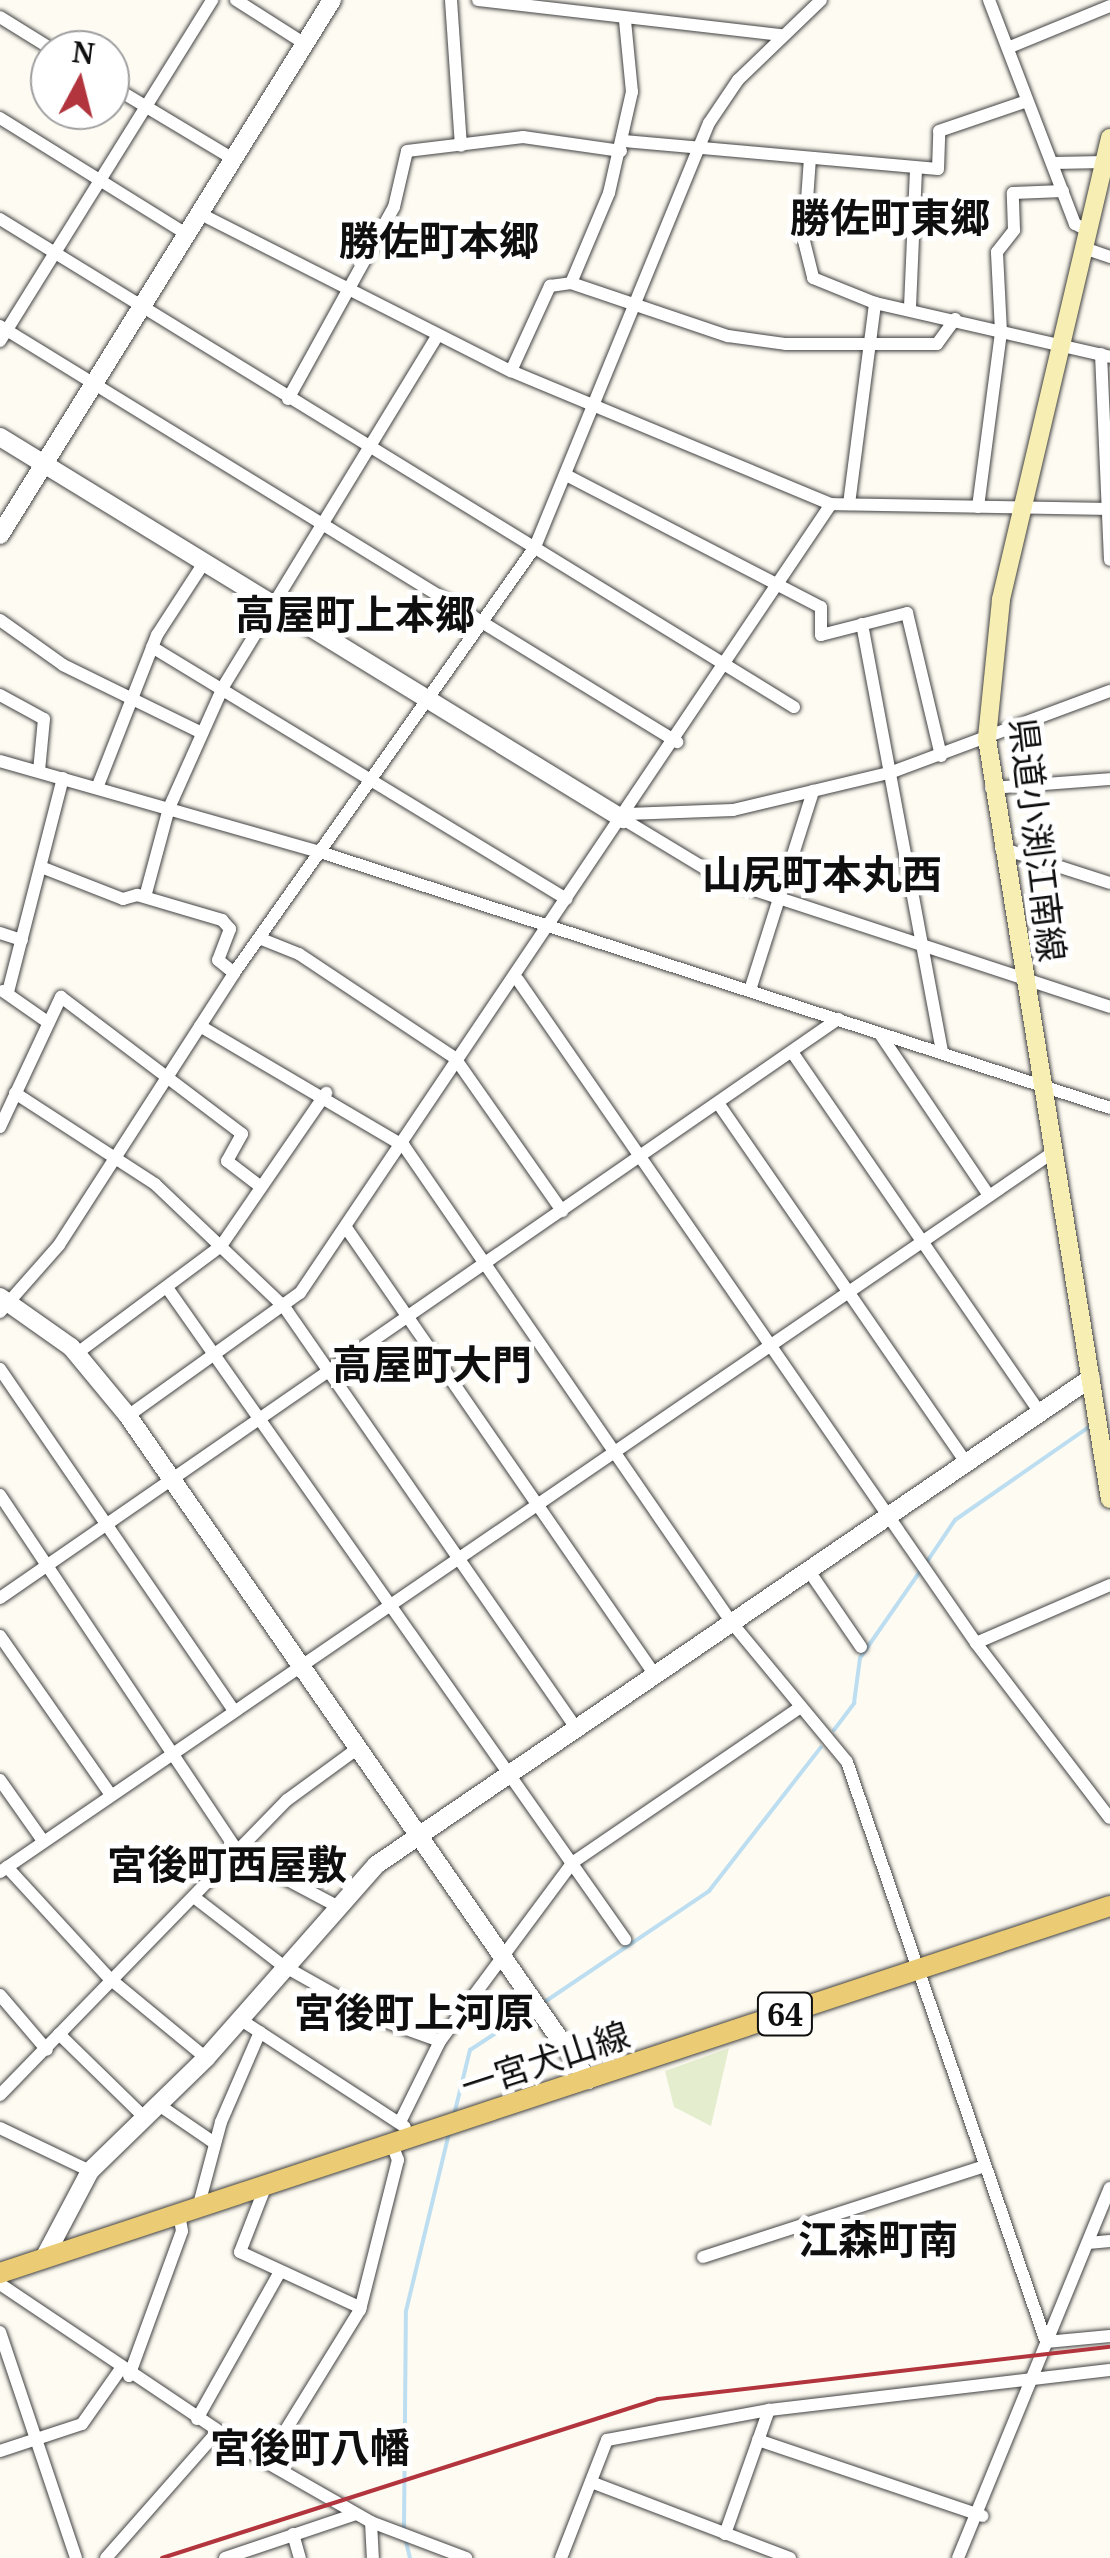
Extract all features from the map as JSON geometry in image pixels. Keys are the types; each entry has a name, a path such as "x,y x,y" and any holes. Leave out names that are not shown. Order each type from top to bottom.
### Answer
{"main road":[{"name":"県道小渕江南線","path":"1108,152 990,664 987,739 991,788 1039,1086 1110,1500"},
{"path":"1091,1378 1110,1365"},
{"name":"一宮犬山線","path":"0,2273 266,2185 402,2134 452,2125 1110,1906"}],"street":[{"path":"212,0 2,332 325,524 677,742"},
{"path":"236,0 305,44"},
{"path":"0,535 332,0"},
{"path":"451,0 461,146"},
{"path":"478,0 545,5 625,20 782,35"},
{"path":"588,2080 128,1416 76,1354 3,1304 118,1154 234,973 486,623 535,547 694,152 738,80 820,0"},
{"path":"989,0 1075,224 1110,258"},
{"path":"1010,47 1110,6"},
{"path":"0,17 30,36"},
{"path":"570,283 622,146 633,60 625,20"},
{"path":"130,98 233,159"},
{"path":"288,399 394,208 407,151 553,137 622,146 938,170 939,131 1027,101"},
{"path":"0,118 186,234"},
{"path":"1053,163 1108,152"},
{"path":"810,158 804,241 813,278 875,304 910,307 1105,356 1105,508 1110,560"},
{"path":"910,307 916,168"},
{"path":"978,507 1000,332 995,270 1014,230 1013,194 1063,191"},
{"path":"199,213 511,371 831,504 1105,508"},
{"path":"0,220 794,707"},
{"path":"511,371 550,286 570,283 728,336 826,347 869,342 937,344 955,319"},
{"path":"849,504 875,304"},
{"path":"145,897 170,808 223,688 438,336"},
{"path":"0,436 724,880 1110,1007"},
{"path":"566,475 820,607 820,635 906,613 941,756"},
{"path":"128,1416 286,1308 347,1229 518,980 566,899 677,742 831,504"},
{"path":"97,788 152,647 205,561"},
{"path":"0,620 129,698 202,734"},
{"path":"862,624 942,1052"},
{"path":"152,647 566,899"},
{"path":"625,817 696,815 892,772 1110,691"},
{"path":"0,695 44,719 39,771"},
{"path":"0,760 320,852 1110,1108"},
{"path":"46,1021 4,991 22,940 63,778"},
{"path":"991,788 1110,779"},
{"path":"750,990 813,791"},
{"path":"1001,848 1110,883"},
{"path":"41,867 122,899 145,897 222,920 230,929 218,960 234,973"},
{"path":"0,933 22,940"},
{"path":"259,938 299,954 460,1064 562,1211"},
{"path":"518,980 976,1643 1110,1818"},
{"path":"0,1127 46,1021 61,996 165,1080 242,1134 227,1162 261,1187"},
{"path":"0,1598 838,1019"},
{"path":"200,1026 326,1093 404,1146 732,1623 847,1762 1046,2342"},
{"path":"880,1034 988,1194"},
{"path":"792,1052 1040,1413"},
{"path":"15,1092 118,1154 286,1308 576,1728"},
{"path":"76,1354 221,1246 326,1093"},
{"path":"718,1103 966,1462"},
{"path":"206,2058 110,1978 4,1869 1052,1153"},
{"path":"347,1229 655,1675"},
{"path":"168,1289 625,1939"},
{"path":"0,1369 234,1711"},
{"path":"44,2258 90,2171 206,2058 333,1904 420,1836 1091,1378"},
{"path":"0,1494 239,1854 333,1904"},
{"path":"809,1571 861,1647"},
{"path":"976,1643 1110,1585"},
{"path":"0,1636 111,1795"},
{"path":"266,2462 361,2308 402,2134 440,2041 572,1864 801,1707"},
{"path":"0,2095 47,2050 110,1978 239,1854 287,1800 357,1749"},
{"path":"0,1780 43,1842"},
{"path":"194,1898 282,1965 376,2018 440,2041"},
{"path":"0,1995 47,2050"},
{"path":"238,2018 402,2134"},
{"path":"0,2451 82,2424 125,2373 260,2032"},
{"path":"59,2034 150,2110 214,2142"},
{"path":"0,2128 90,2171"},
{"path":"703,2257 984,2166"},
{"path":"266,2185 240,2252 278,2275 361,2308"},
{"path":"958,2558 982,2516 1046,2342 1110,2188"},
{"path":"1088,2242 1110,2241"},
{"path":"197,2419 278,2275"},
{"path":"0,2284 125,2373 266,2462 371,2522 466,2558"},
{"path":"0,2332 76,2558"},
{"path":"1046,2342 1110,2336"},
{"path":"561,2558 607,2440 768,2410 1110,2370"},
{"path":"726,2534 768,2410"},
{"path":"106,2558 217,2432"},
{"path":"758,2440 982,2516"},
{"path":"592,2482 790,2558"},
{"path":"225,2558 356,2514"},
{"path":"371,2522 373,2558"},
{"path":"293,2534 300,2558"}],"green space":[{"path":"729,2048 711,2126 674,2107 665,2071"}],"waterway":[{"path":"926,1563 955,1520 1090,1426"},
{"path":"834,1730 854,1703 860,1658 921,1570"},
{"path":"546,2001 709,1891 821,1747"},
{"path":"454,2115 470,2050 528,2012"},
{"path":"404,2529 406,2311 449,2133"},
{"path":"405,2538 410,2558"}],"railway":[{"path":"162,2558 658,2399 1110,2347"}],"district":[{"name":"勝佐町東郷","path":"890,217"},
{"name":"勝佐町本郷","path":"439,240"},
{"name":"高屋町上本郷","path":"355,614"},
{"name":"山尻町本丸西","path":"822,874"},
{"name":"高屋町大門","path":"432,1364"},
{"name":"宮後町西屋敷","path":"227,1864"},
{"name":"宮後町上河原","path":"414,2012"},
{"name":"江森町南","path":"878,2239"},
{"name":"宮後町八幡","path":"310,2447"}]}
